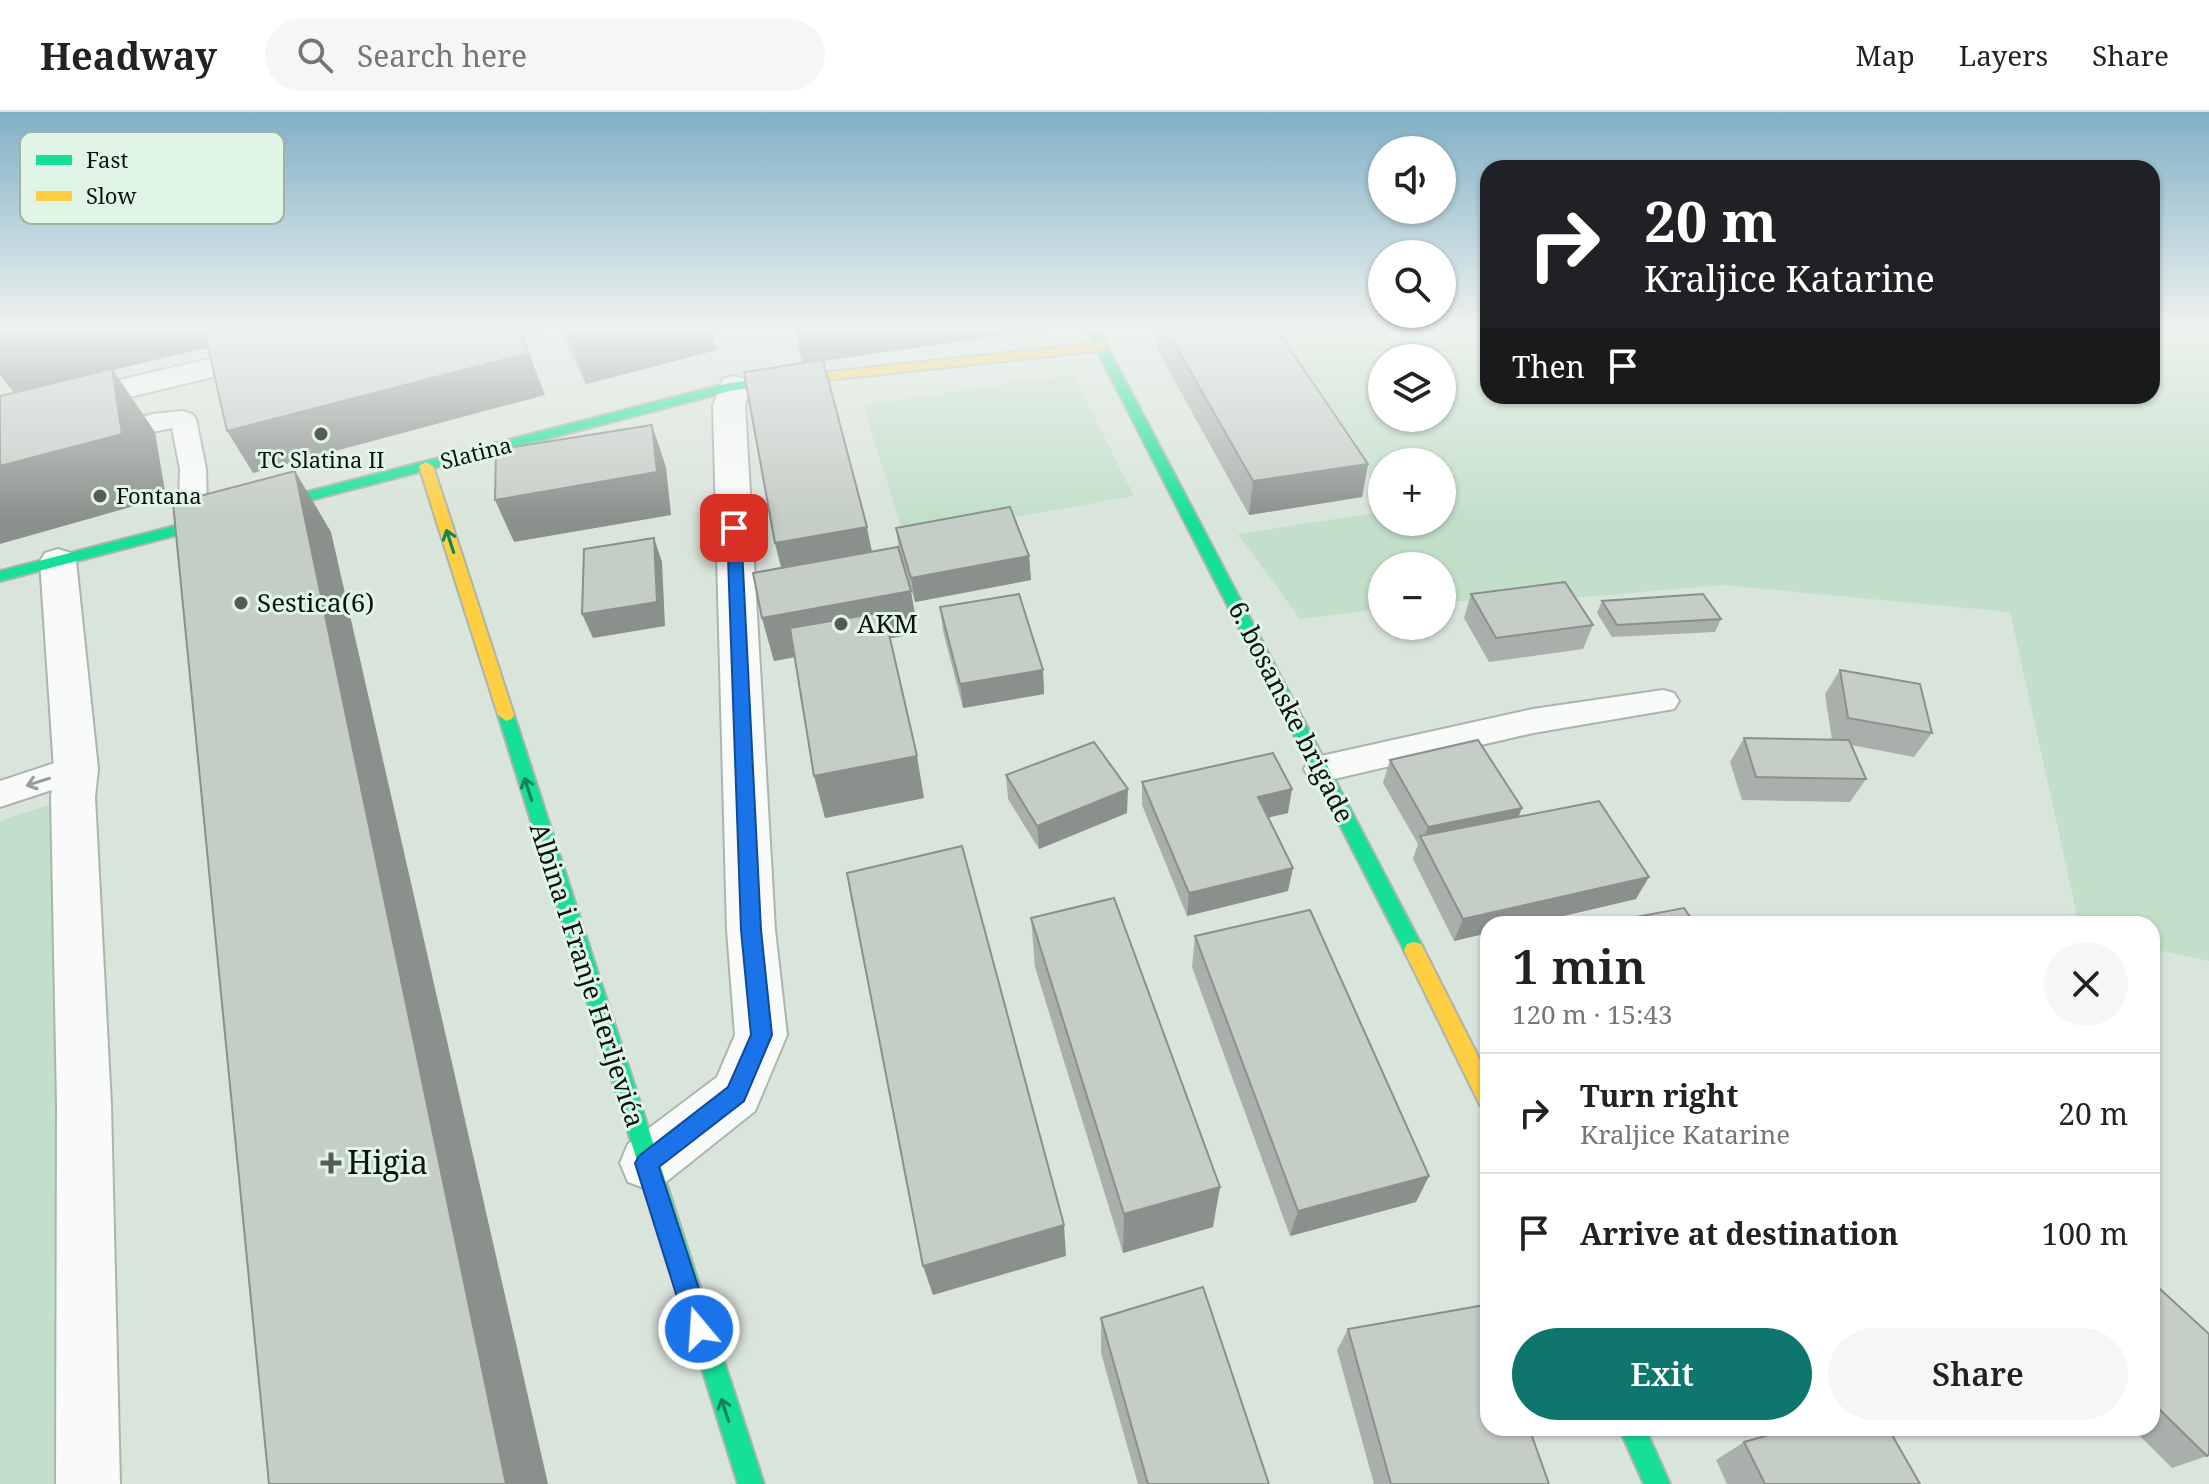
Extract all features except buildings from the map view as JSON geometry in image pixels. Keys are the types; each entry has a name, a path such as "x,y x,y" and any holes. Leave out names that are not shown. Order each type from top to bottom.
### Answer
{"street":[{"path":"0,418 114,391"},
{"name":"Slatina","path":"0,576 715,391"},
{"path":"647,1163 736,1094 761,1035 751,930 729,421 733,391"},
{"name":"6. bosanske brigade","path":"1125,391 1480,1082"},
{"name":"Albina i Franje Herljevića","path":"426,466 751,1484"},
{"path":"58,561 76,769 73,797 84,1105 88,1484"},
{"path":"1636,1436 1657,1484"}],"lane":[{"path":"84,439 153,422 183,419 193,469 193,505 199,525"},
{"path":"1321,769 1533,721 1663,701"},
{"path":"0,794 76,769"}],"green space":[{"path":"958,391 1082,391 1134,496 904,536 863,405"},
{"path":"1314,391 1368,391 1368,432 1456,432 1456,391 1480,391 1480,404 2160,404 2160,391 2209,391 2209,961 2160,951 2160,916 2077,916 2010,612 1723,585 1538,601 1456,601 1456,552 1368,552 1368,611 1300,619 1238,534 1368,514 1368,536 1456,536 1456,448 1368,448 1368,473"},
{"path":"73,797 88,1484 0,1484 0,821"}],"traffic: fast":[{"path":"0,576 715,391"},
{"path":"1124,391 1414,950"},
{"path":"506,715 751,1484"},
{"path":"1636,1436 1657,1484"}],"traffic: slow":[{"path":"426,466 506,715"},
{"path":"1414,950 1480,1082"}],"place":[{"name":"TC Slatina II","path":"321,434"},
{"name":"Fontana","path":"100,496"},
{"name":"Sestica(6)","path":"241,603"},
{"name":"AKM","path":"841,624"},
{"name":"Higia","path":"331,1163"}],"route":[{"path":"699,1329 647,1163 736,1094 761,1035 751,930 734,528"}]}
